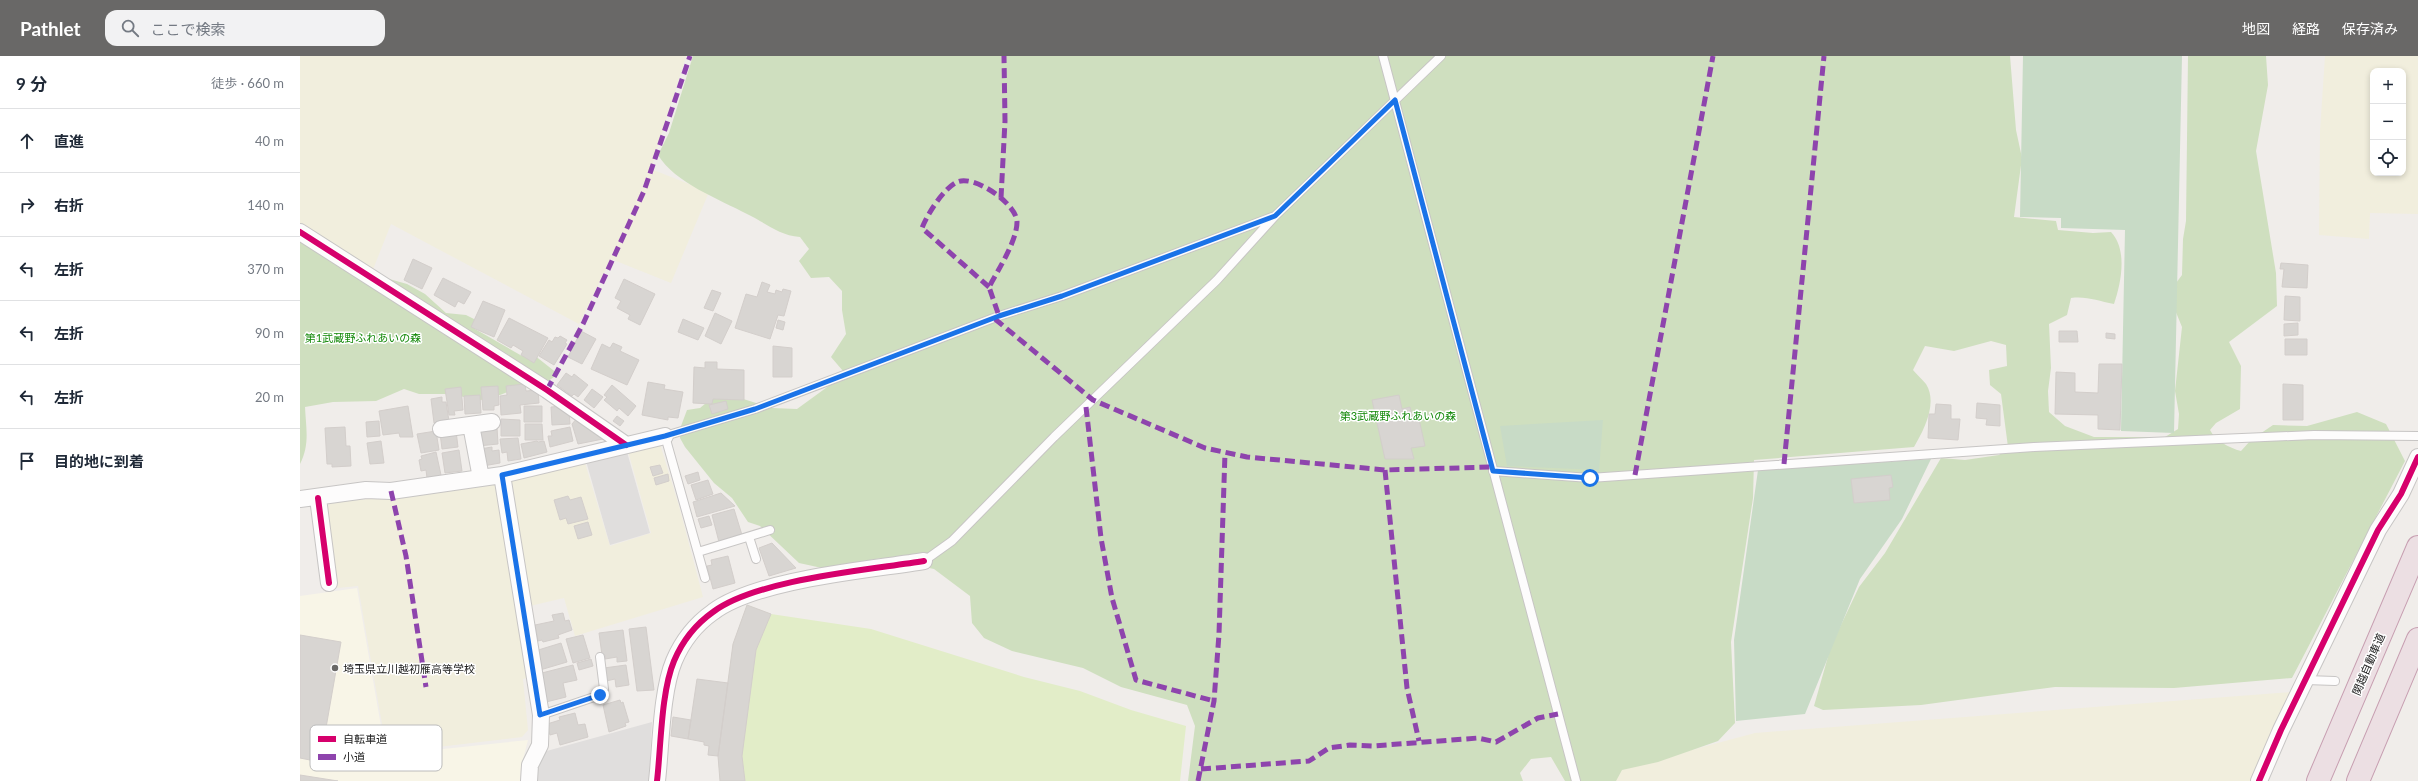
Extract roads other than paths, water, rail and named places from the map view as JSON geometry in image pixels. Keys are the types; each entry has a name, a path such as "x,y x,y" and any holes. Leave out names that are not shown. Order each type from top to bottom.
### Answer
{"highway":[{"name":"関越自動車道","path":"2318,781 2418,546"},
{"path":"2358,781 2418,639"}],"street":[{"path":"300,232 547,390 626,445"},
{"path":"441,428 492,422"},
{"path":"471,425 481,478"},
{"path":"300,499 318,498 366,490 391,491 502,475 665,436"},
{"path":"2259,781 2378,530 2401,494 2418,457"},
{"path":"502,475 540,715 540,745 530,765 529,781"},
{"path":"318,498 329,583"},
{"path":"657,781 665,703 674,662 688,636 713,612 745,595 792,582 924,561"}],"lane":[{"path":"1383,56 1576,781"},
{"path":"924,561 952,541 1054,437 1217,280 1275,216 1441,56"},
{"path":"705,578 665,436 762,407 999,316 1062,296 1275,216"},
{"path":"1493,471 1590,478 2034,447 2314,435 2418,436"},
{"path":"698,552 770,530"},
{"path":"749,537 756,559"},
{"path":"540,715 600,695 604,689 600,657"},
{"path":"2306,680 2335,681"}],"place":[{"name":"埼玉県立川越初雁高等学校","path":"335,668"}],"park label":[{"name":"第1武蔵野ふれあいの森","path":"363,337"},
{"name":"第3武蔵野ふれあいの森","path":"1398,415"}]}
